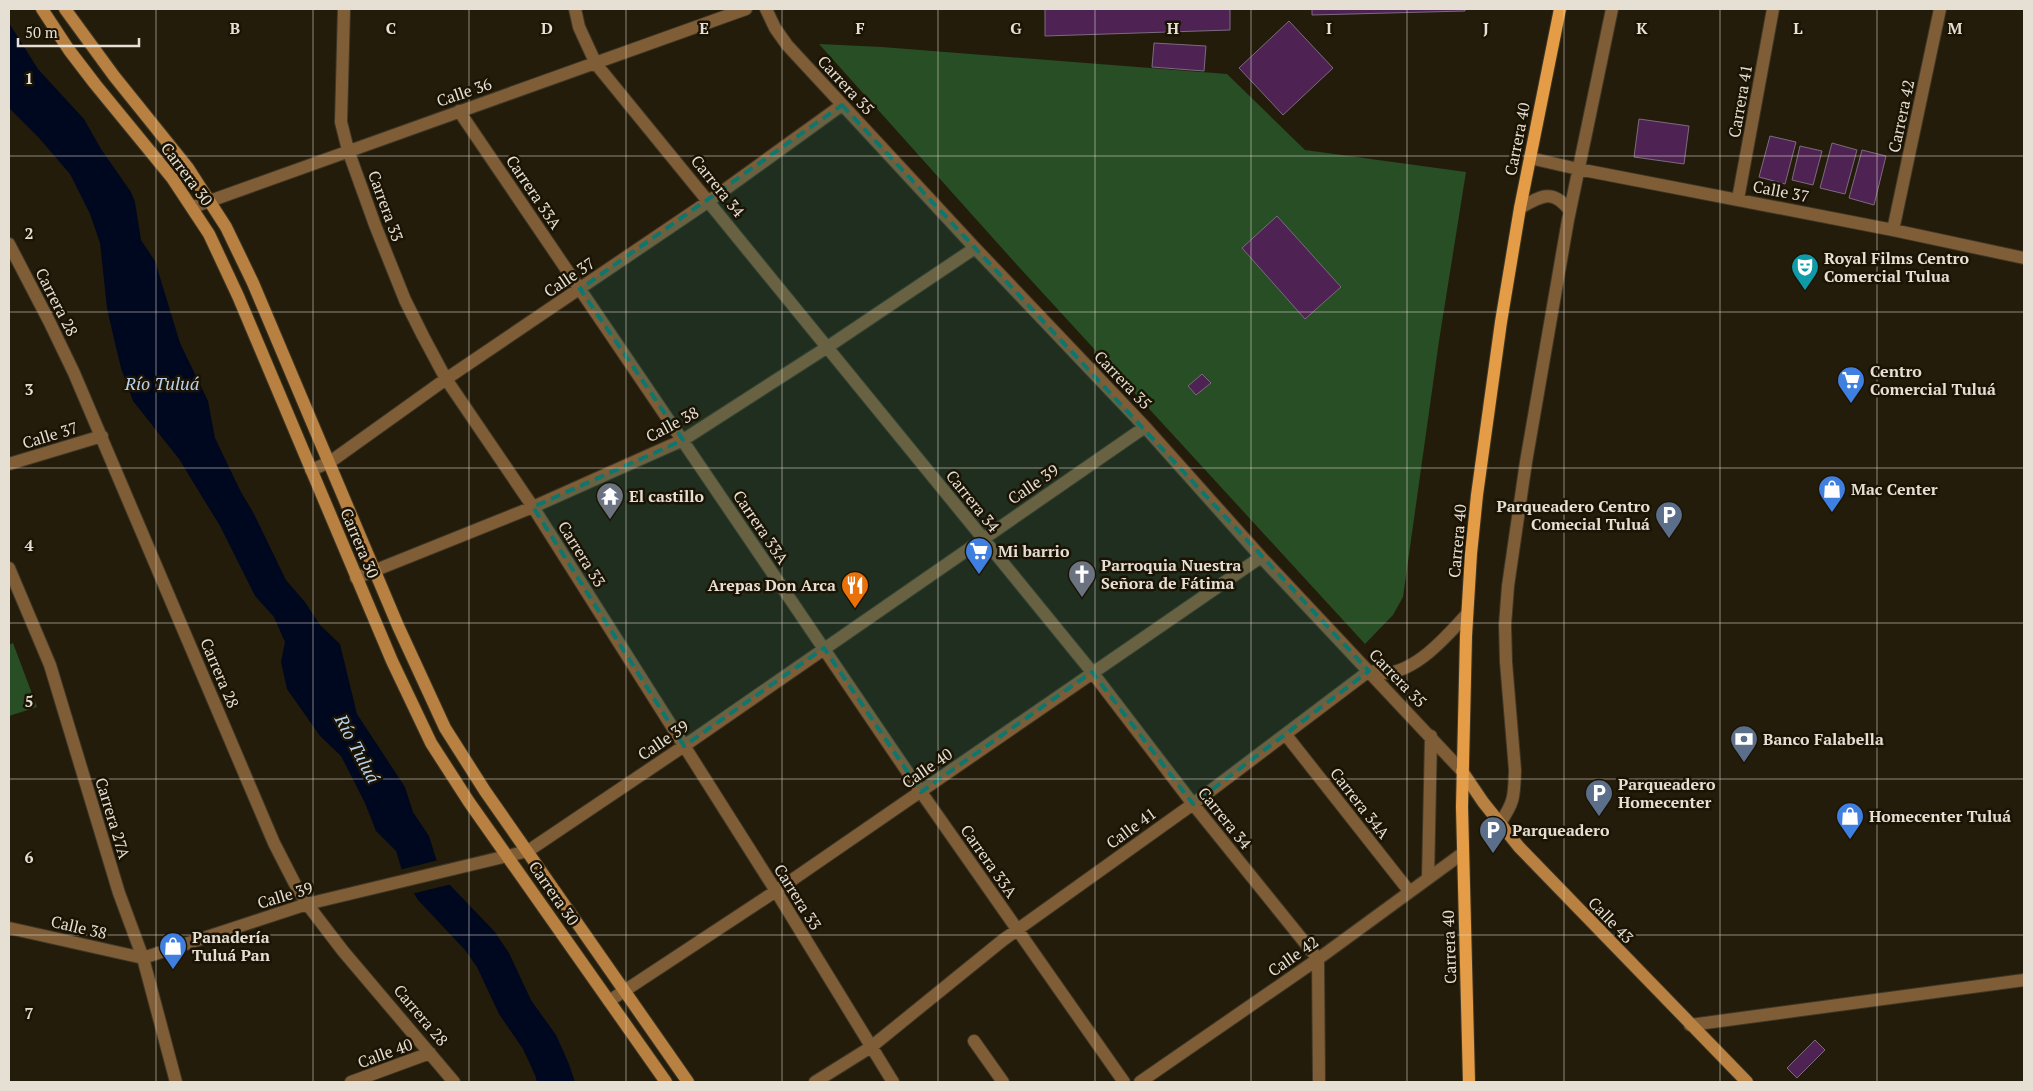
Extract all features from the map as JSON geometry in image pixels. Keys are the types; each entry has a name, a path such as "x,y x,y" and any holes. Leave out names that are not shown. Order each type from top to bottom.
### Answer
{"main road":[{"name":"Carrera 30","path":"42,9 90,77 172,178 193,207 209,234 238,296 406,694 431,743 469,802 509,856 666,1082"},
{"name":"Carrera 30","path":"65,9 114,76 188,168 226,227 253,283 420,675 462,756 688,1082"},
{"name":"Carrera 40","path":"1469,1082 1462,771 1467,614 1478,485 1501,322 1520,208 1560,9"},
{"name":"Calle 43","path":"1462,771 1519,847 1746,1082"}],"street":[{"name":"Carrera 33","path":"344,9 341,122 348,150 398,283 423,336 446,379 533,507 776,890 893,1082"},
{"name":"Carrera 34","path":"575,9 579,27 596,64 1092,672 1193,804 1318,958"},
{"name":"Calle 36","path":"193,207 746,9"},
{"name":"Carrera 35","path":"766,9 775,28 787,45 975,248 1145,427 1261,557 1462,771"},
{"path":"1500,824 1511,806 1515,770 1505,625 1508,586 1526,462 1570,211 1612,9"},
{"name":"Carrera 41","path":"1738,199 1773,9"},
{"name":"Carrera 42","path":"1893,230 1940,9"},
{"name":"Calle 37","path":"312,470 330,462 446,379 709,201 842,105"},
{"name":"Carrera 33A","path":"459,111 921,792 1124,1082"},
{"name":"Calle 37","path":"1530,158 2024,258"},
{"path":"1520,208 1535,200 1555,197 1562,201 1570,211"},
{"name":"Carrera 28","path":"9,244 53,330 102,436 274,843 294,884 343,951 454,1082"},
{"name":"Calle 38","path":"356,578 533,507 683,440 826,348 975,248"},
{"name":"Calle 39","path":"143,958 307,904 528,851 684,746 1145,427"},
{"name":"Calle 37","path":"9,464 102,436"},
{"name":"Calle 40","path":"609,1001 921,792 1261,557"},
{"name":"Carrera 27A","path":"9,568 50,665 119,893 143,958 176,1082"},
{"path":"1369,671 1386,673 1407,666 1428,653 1467,614"},
{"name":"Calle 41","path":"815,1082 871,1047 1017,930 1193,804 1369,671"},
{"name":"Carrera 34A","path":"1286,735 1409,891"},
{"path":"1428,878 1431,736"},
{"name":"Calle 42","path":"1140,1082 1318,958 1463,853"},
{"name":"Calle 38","path":"9,928 143,958"},
{"path":"1318,958 1319,1082"},
{"path":"1690,1025 2024,980"},
{"path":"974,1040 1003,1082"},
{"name":"Calle 40","path":"351,1082 372,1079 430,1054"}],"highlighted area":[{"path":"842,105 1369,671 1193,804 1092,672 921,792 824,648 684,746 533,507 683,440 580,289"}],"green space":[{"path":"819,44 882,47 1227,74 1305,150 1466,172 1439,341 1403,597 1393,615 1365,644 1018,266"},
{"path":"13,643 37,707 9,716 9,645"}],"water":[{"name":"Río Tuluá","path":"9,23 38,69 84,119 101,149 131,192 135,202 141,240 155,261 180,343 208,401 215,438 241,492 253,512 286,580 305,602 320,625 340,644 357,714 405,787 413,812 429,836 438,865 449,884 495,932 509,953 531,1000 556,1035 575,1082 537,1082 523,1049 499,1014 477,967 465,950 418,900 404,877 396,851 376,831 365,803 341,756 320,736 287,689 281,662 285,642 274,617 255,596 220,526 179,459 133,401 121,368 114,339 107,308 100,243 90,214 70,174 39,138 9,108"}],"pier":[{"path":"439,860 452,884 411,894 399,870"}],"building":[{"path":"1045,9 1230,9 1230,30 1045,36"},
{"path":"1312,9 1465,9 1465,11 1312,15"},
{"path":"1289,21 1333,68 1283,115 1239,68"},
{"path":"1154,43 1206,46 1204,71 1152,67"},
{"path":"1639,119 1689,126 1684,164 1634,157"},
{"path":"1770,136 1796,142 1785,184 1759,177"},
{"path":"1832,143 1857,150 1845,194 1820,188"},
{"path":"1800,146 1822,151 1813,185 1792,180"},
{"path":"1862,150 1886,156 1874,205 1849,198"},
{"path":"1277,216 1341,287 1305,319 1242,248"},
{"path":"1202,374 1211,383 1196,395 1188,386"},
{"path":"1815,1040 1825,1050 1797,1078 1787,1068"}],"place":[{"name":"Royal Films Centro Comercial Tulua","path":"1805,291"},
{"name":"Centro Comercial Tuluá","path":"1851,404"},
{"name":"Mac Center","path":"1832,513"},
{"name":"El castillo","path":"610,520"},
{"name":"Parqueadero Centro Comecial Tuluá","path":"1669,539"},
{"name":"Mi barrio","path":"979,575"},
{"name":"Parroquia Nuestra Señora de Fátima","path":"1082,598"},
{"name":"Arepas Don Arca","path":"855,609"},
{"name":"Banco Falabella","path":"1744,763"},
{"name":"Parqueadero Homecenter","path":"1599,817"},
{"name":"Homecenter Tuluá","path":"1850,840"},
{"name":"Parqueadero","path":"1493,854"},
{"name":"Panadería Tuluá Pan","path":"173,970"}]}
